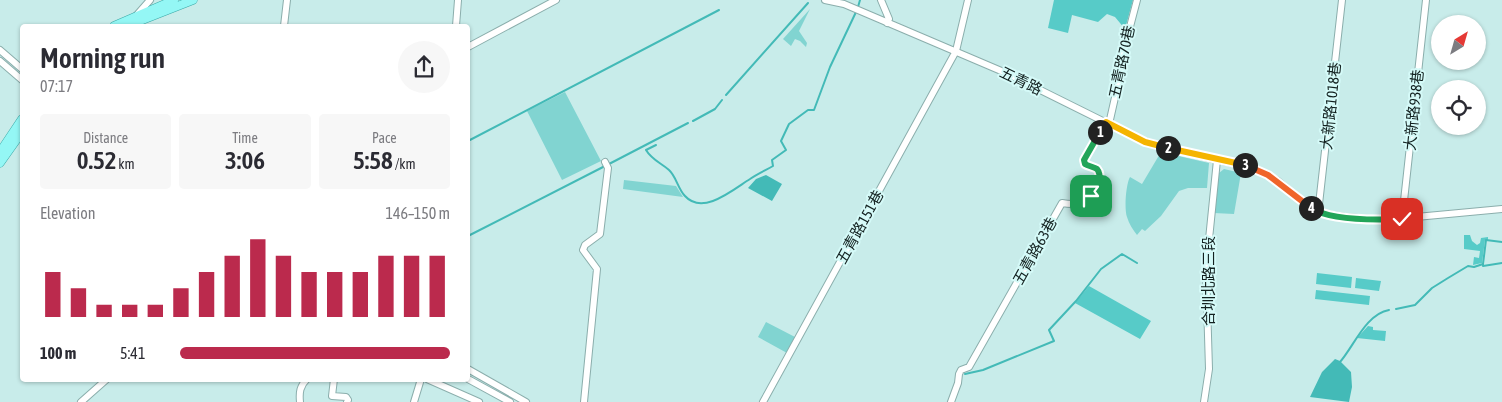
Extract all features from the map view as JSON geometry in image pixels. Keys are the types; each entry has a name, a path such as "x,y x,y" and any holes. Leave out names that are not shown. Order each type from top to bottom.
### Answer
{"main road":[{"path":"119,24 174,0"},
{"path":"132,24 193,0"},
{"path":"0,152 20,122"},
{"path":"0,163 20,135"}],"street":[{"path":"135,17 150,0"},
{"path":"284,24 287,0"},
{"path":"456,24 458,0"},
{"path":"470,46 556,0"},
{"name":"五青路","path":"825,0 844,4 1006,73 1145,142 1217,160 1250,166 1268,175 1318,213"},
{"path":"881,0 889,19 887,23"},
{"name":"五青路151巷","path":"762,402 956,51 968,0"},
{"name":"五青路70巷","path":"1107,123 1137,0"},
{"name":"大新路1018巷","path":"1318,213 1342,0"},
{"name":"大新路938巷","path":"1402,219 1426,0"},
{"path":"0,50 20,67"},
{"path":"0,61 20,78"},
{"name":"五青路63巷","path":"951,402 961,370 969,367 1062,204 1083,202 1096,189 1099,172 1085,164 1084,160 1107,123"},
{"name":"合圳北路三段","path":"1204,402 1209,369 1206,269 1217,160"},
{"path":"584,402 597,269 583,250 585,246 600,234 608,168 605,162"},
{"path":"1318,213 1359,218 1402,219 1502,209"},
{"path":"470,370 526,402"},
{"path":"470,380 510,402"},
{"path":"81,402 104,382"},
{"path":"300,402 299,392 304,382"},
{"path":"334,382 332,396 346,397 347,402"},
{"path":"414,402 420,382"},
{"path":"435,382 479,402"}],"shaded area":[{"path":"1054,0 1133,0 1125,29 1115,17 1107,14 1098,22 1072,15 1068,33 1048,28"},
{"path":"810,9 799,31 807,43 806,47 795,39 791,46 783,39"},
{"path":"565,92 601,161 562,180 527,111"},
{"path":"1161,152 1209,163 1207,188 1188,188 1179,191 1161,216 1145,231 1142,229 1137,235 1126,213 1127,185 1130,177 1142,184"},
{"path":"1224,169 1241,173 1234,214 1214,213 1219,173"},
{"path":"766,175 782,184 772,201 748,188 756,179"},
{"path":"624,180 676,186 683,197 623,189"},
{"path":"1464,235 1470,235 1472,241 1477,245 1480,243 1481,238 1488,237 1488,240 1485,240 1482,263 1473,265 1474,257 1479,258 1480,251 1464,249"},
{"path":"1317,273 1352,277 1351,288 1316,284"},
{"path":"1356,278 1381,281 1379,291 1355,288"},
{"path":"1089,286 1151,321 1140,339 1075,303"},
{"path":"1316,290 1370,296 1369,305 1315,299"},
{"path":"766,322 795,337 787,353 758,337"},
{"path":"1368,326 1373,327 1373,330 1386,331 1385,341 1357,338"},
{"path":"1335,359 1340,361 1351,372 1352,387 1349,402 1310,397 1322,372"}],"waterway":[{"path":"858,7 860,0"},
{"path":"726,95 808,3"},
{"path":"470,140 719,10"},
{"path":"656,145 646,150 648,153 671,173 685,196 692,201 700,203 718,199 773,166 772,160 786,150 781,141 789,124 808,110 814,110 830,67 856,12"},
{"path":"693,121 715,109 722,100"},
{"path":"609,164 688,123"},
{"path":"470,235 605,166"},
{"path":"1396,309 1415,305 1432,288 1448,278 1468,266 1474,267 1483,264 1486,240 1502,242"},
{"path":"965,374 983,370 1054,341 1049,330 1076,301 1101,269 1122,254 1137,263"},
{"path":"1483,264 1483,266 1502,263"},
{"path":"1340,362 1367,324 1381,313 1389,310"}],"route":[{"path":"1091,196 1096,189 1099,172 1085,164 1084,160 1106,122 1145,142 1217,160 1250,166 1268,175 1318,213 1384,220 1402,219"}]}
